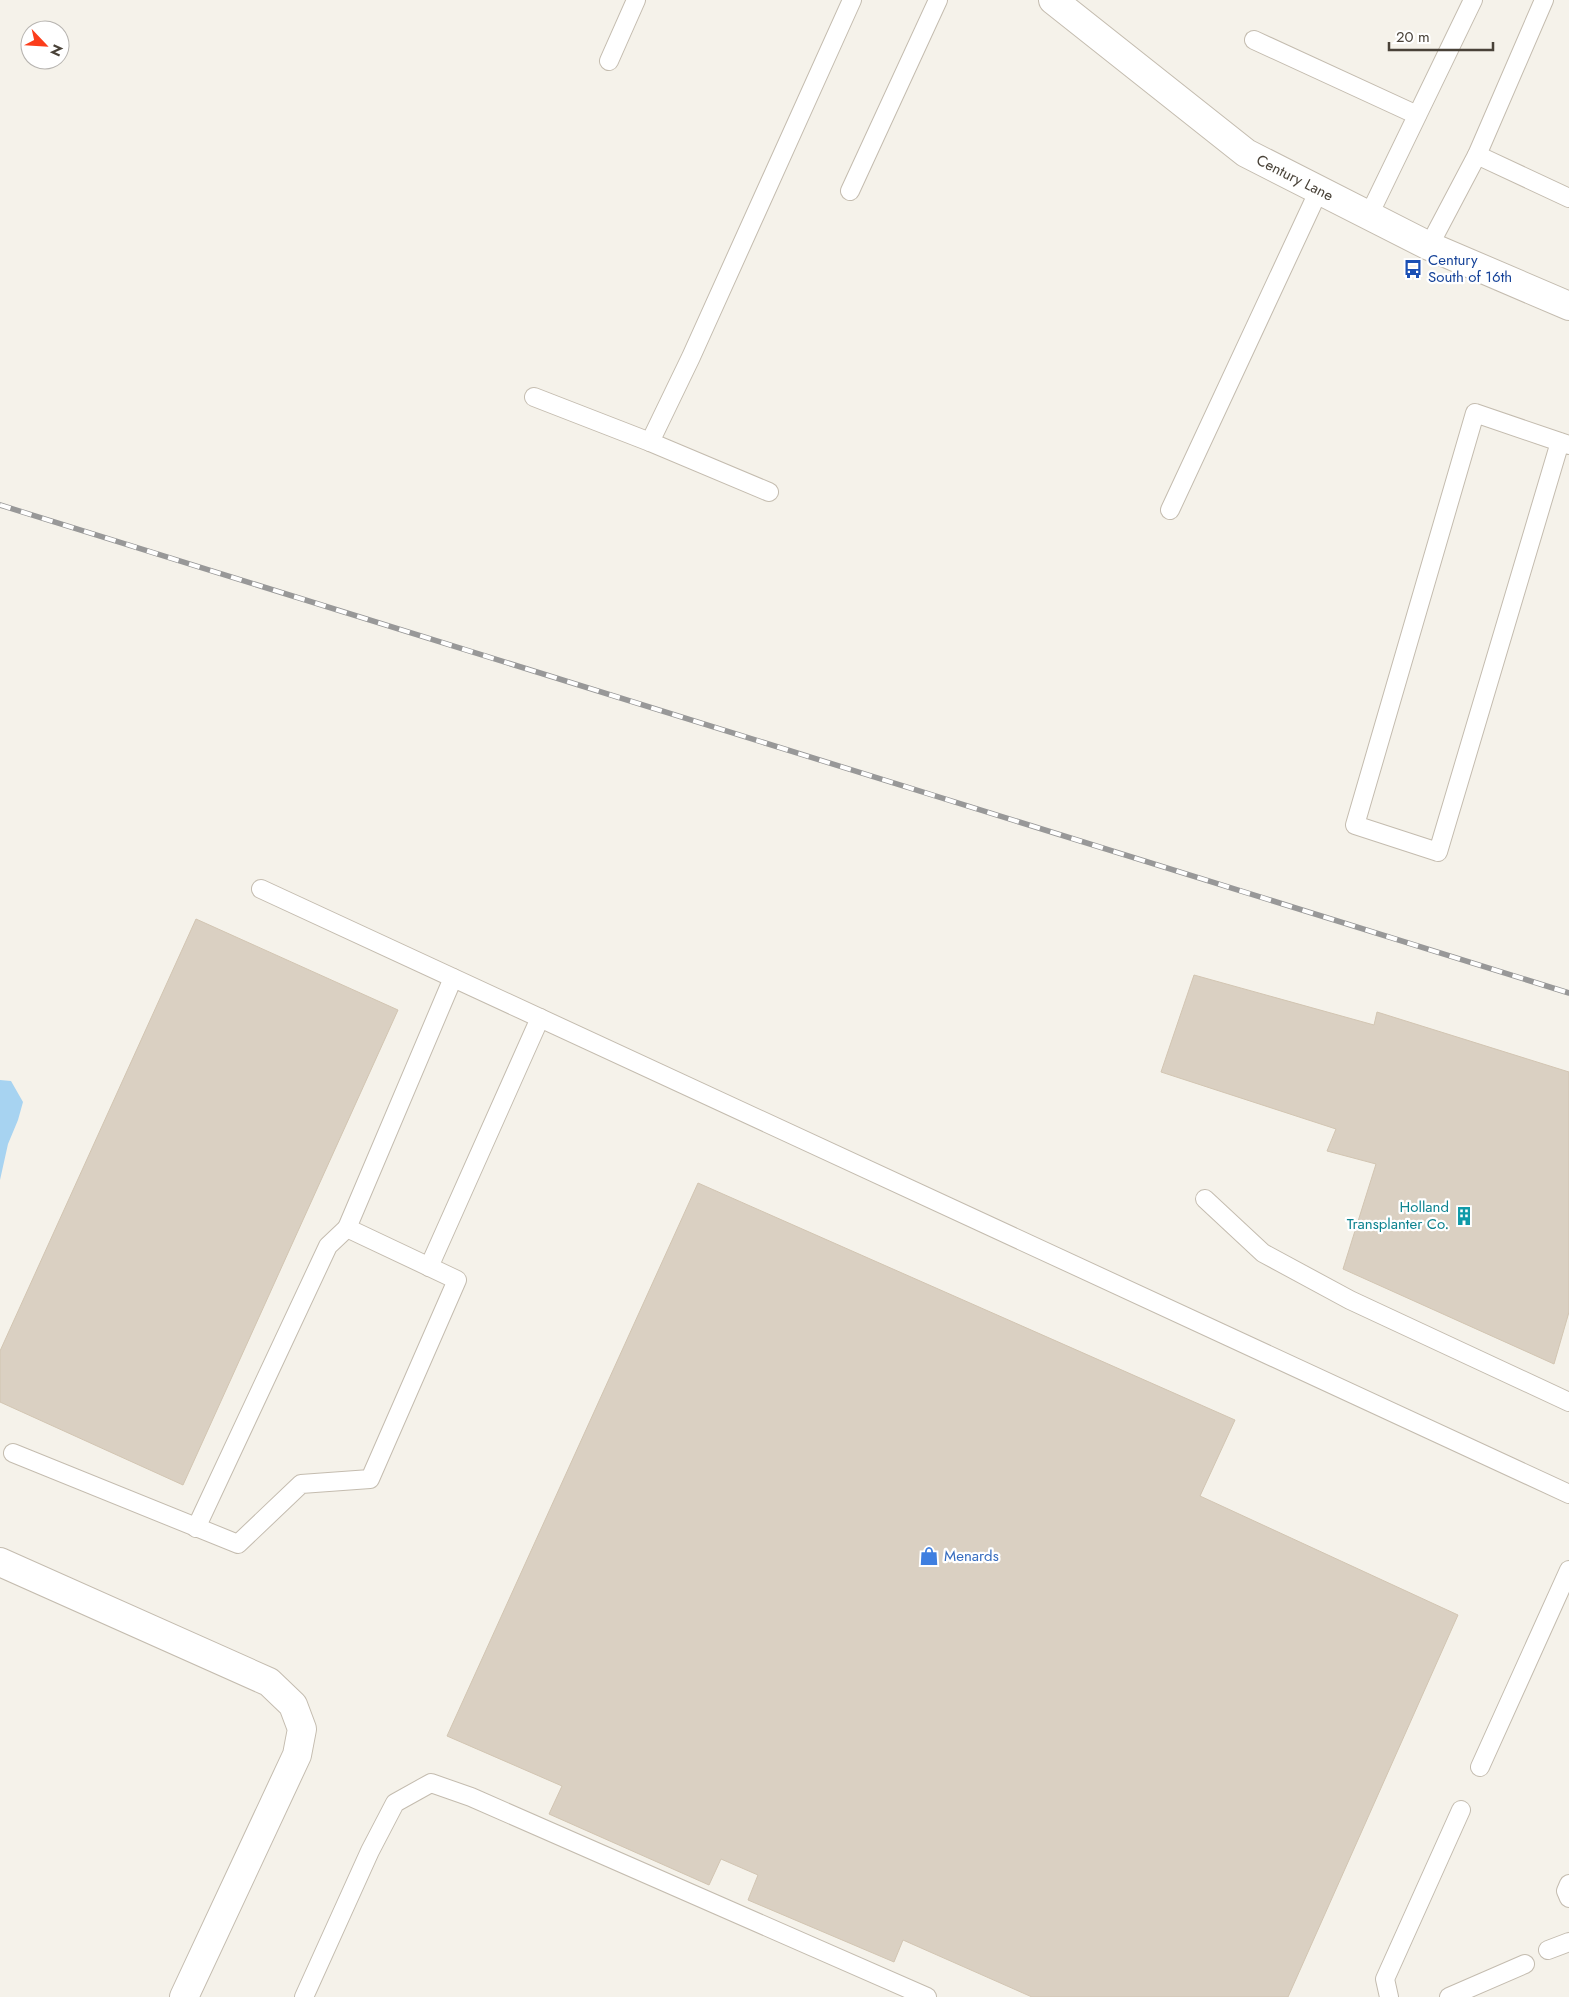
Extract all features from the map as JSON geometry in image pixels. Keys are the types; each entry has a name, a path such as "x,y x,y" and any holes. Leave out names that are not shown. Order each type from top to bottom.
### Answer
{"street":[{"name":"Century Lane","path":"1052,0 1246,153 1429,246 1569,306"},
{"path":"0,1562 269,1682 293,1705 302,1729 297,1755 184,1997"}],"lane":[{"path":"609,61 636,0"},
{"path":"650,442 691,357 852,0"},
{"path":"850,192 938,0"},
{"path":"1369,215 1473,0"},
{"path":"1429,246 1477,155 1544,0"},
{"path":"1254,40 1417,115"},
{"path":"1477,155 1569,198"},
{"path":"1170,510 1319,190"},
{"path":"534,398 650,442 769,492"},
{"path":"1475,413 1564,444 1438,852 1355,825 1475,413"},
{"path":"261,889 1569,1494"},
{"path":"196,1528 328,1246 347,1228 453,978"},
{"path":"430,1267 540,1018"},
{"path":"1205,1199 1263,1253 1350,1300 1569,1402"},
{"path":"13,1453 238,1544 301,1484 370,1479 457,1280 347,1228"},
{"path":"1480,1767 1569,1570"},
{"path":"304,1997 370,1851 395,1803 432,1783 471,1797 926,1997"},
{"path":"1389,1997 1385,1979 1461,1810"},
{"path":"1569,1884 1566,1891 1569,1898"},
{"path":"1548,1950 1569,1942"},
{"path":"1449,1997 1525,1964"}],"water":[{"path":"0,1080 11,1081 23,1102 8,1144 0,1180"}],"building":[{"path":"196,919 398,1010 183,1485 0,1402 0,1351"},
{"name":"Holland Transplanter Co.","path":"1194,975 1374,1025 1377,1012 1569,1072 1569,1312 1554,1364 1343,1269 1376,1164 1327,1151 1336,1129 1161,1072"},
{"name":"Menards","path":"698,1183 1235,1420 1200,1496 1458,1615 1288,1997 1032,1997 903,1940 894,1962 748,1900 758,1875 721,1859 709,1885 549,1814 562,1786 447,1736"}],"railway":[{"path":"0,505 1569,993"}],"place":[{"name":"Century South of 16th","path":"1413,269"},
{"name":"Holland Transplanter Co.","path":"1464,1216"},
{"name":"Menards","path":"929,1556"}]}
